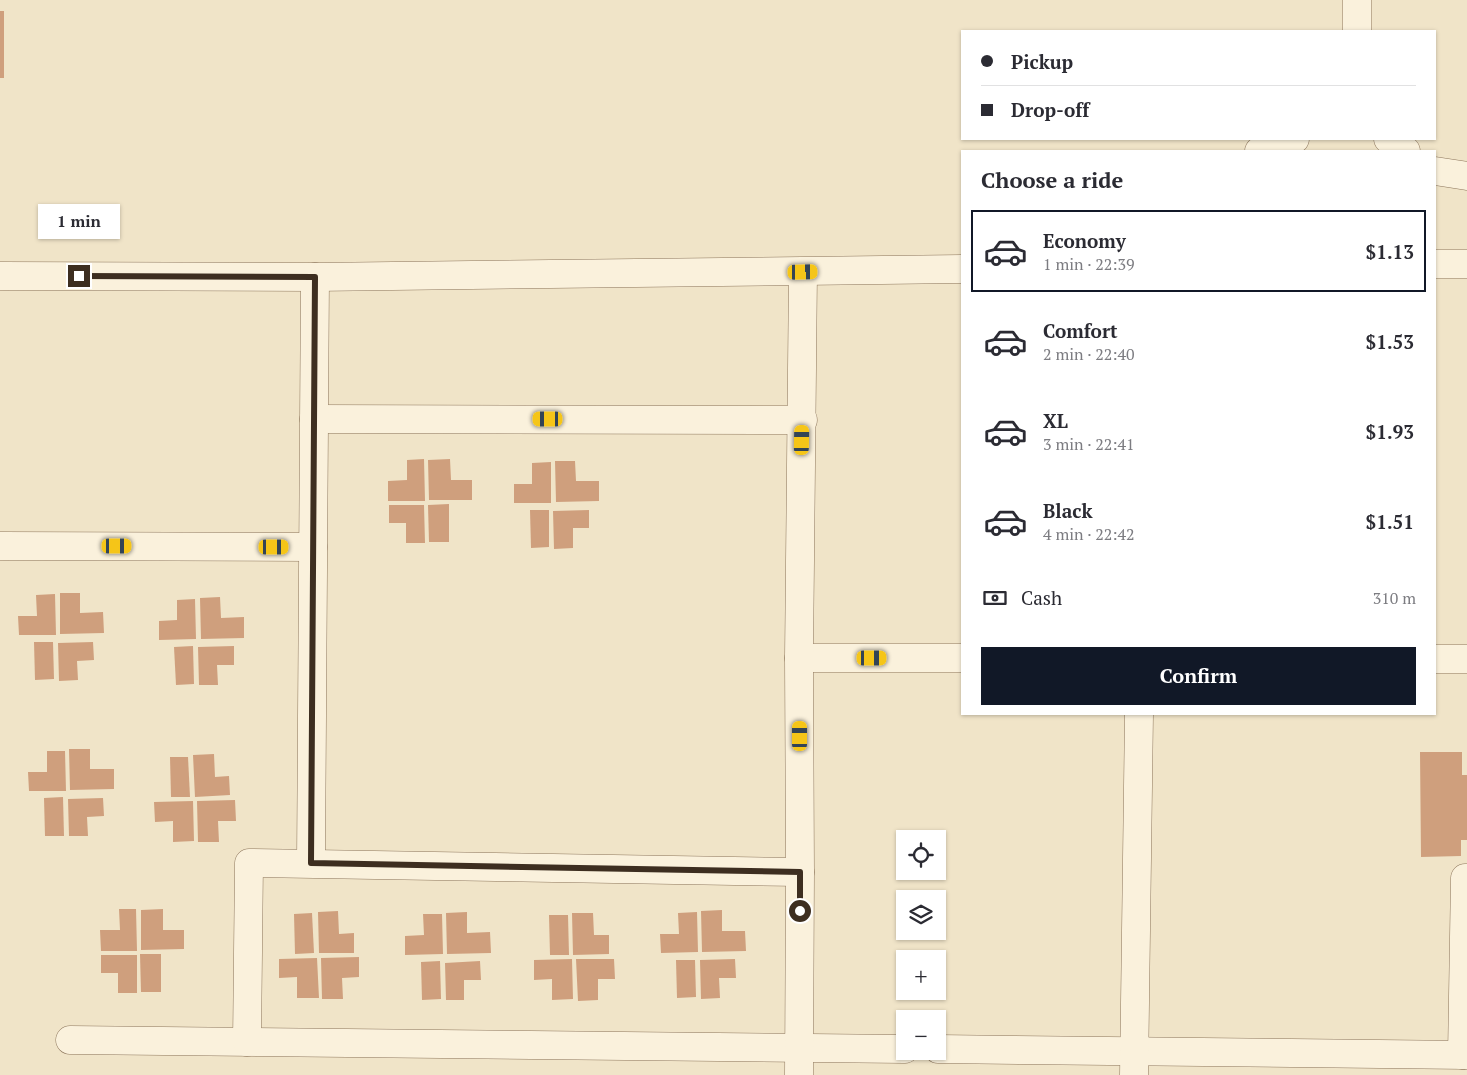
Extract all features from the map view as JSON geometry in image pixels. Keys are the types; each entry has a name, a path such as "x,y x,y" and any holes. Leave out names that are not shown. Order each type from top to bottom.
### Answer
{"street":[{"path":"1357,0 1357,30"},
{"path":"1262,150 1292,140"},
{"path":"1390,140 1404,150"},
{"path":"1436,171 1467,176"},
{"path":"1436,264 1467,264"},
{"path":"0,276 315,277 961,269"},
{"path":"799,1075 799,658 803,420 803,272"},
{"path":"311,863 315,277"},
{"path":"314,419 803,420"},
{"path":"0,546 313,547"},
{"path":"799,658 961,658"},
{"path":"1436,659 1467,659"},
{"path":"1135,1063 1139,715"},
{"path":"247,1042 249,863 800,872"},
{"path":"946,1051 1135,1063 1464,1055 1465,878 1467,878"},
{"path":"70,1040 896,1049"}],"building":[{"path":"0,11 4,11 4,78 0,78"},
{"path":"424,459 425,501 388,501 388,481 407,480 407,460"},
{"path":"450,459 451,480 472,480 472,500 429,500 428,460"},
{"path":"555,461 575,461 576,481 599,481 599,501 556,502"},
{"path":"551,462 551,503 514,503 514,484 532,484 532,463"},
{"path":"449,504 449,542 429,542 428,505"},
{"path":"389,505 424,505 425,543 406,543 406,523 389,523"},
{"path":"530,510 549,510 549,547 531,548"},
{"path":"589,510 589,528 573,528 573,548 554,549 553,511"},
{"path":"60,593 80,593 80,613 103,612 104,633 60,634"},
{"path":"55,594 56,635 19,635 18,616 37,616 36,595"},
{"path":"220,597 221,618 244,617 244,638 201,639 200,598"},
{"path":"195,599 196,639 159,640 159,621 177,620 177,600"},
{"path":"34,642 53,642 54,679 35,680"},
{"path":"93,642 94,660 77,661 78,680 59,681 58,643"},
{"path":"193,646 194,684 176,685 174,647"},
{"path":"234,646 234,665 217,665 218,685 199,685 198,647"},
{"path":"69,749 90,749 90,769 114,769 114,789 70,790"},
{"path":"47,751 65,751 66,791 29,791 28,772 47,772"},
{"path":"1420,752 1462,752 1462,775 1467,775 1467,840 1461,840 1461,856 1421,857"},
{"path":"214,754 215,777 229,776 230,795 195,797 193,755"},
{"path":"170,757 188,757 190,797 171,797"},
{"path":"63,797 64,836 45,836 44,798"},
{"path":"103,798 104,816 87,817 88,836 69,836 68,799"},
{"path":"235,800 236,821 218,821 219,842 198,842 197,801"},
{"path":"193,801 194,841 173,842 173,821 155,822 154,802"},
{"path":"119,909 136,909 137,951 101,951 100,930 120,930"},
{"path":"163,909 163,930 184,930 184,949 141,950 141,910"},
{"path":"722,910 722,931 745,931 746,951 702,952 701,911"},
{"path":"338,911 339,934 354,933 354,953 319,953 318,912"},
{"path":"467,912 467,933 490,932 491,953 447,954 446,913"},
{"path":"697,912 698,952 661,953 660,934 679,934 678,913"},
{"path":"312,913 314,953 295,954 294,914"},
{"path":"572,913 593,913 594,935 609,935 609,954 573,955"},
{"path":"423,914 442,914 443,954 405,955 405,936 424,935"},
{"path":"549,915 568,915 569,955 550,955"},
{"path":"140,954 161,954 161,992 141,992"},
{"path":"101,955 137,955 137,993 118,993 118,973 101,973"},
{"path":"359,957 359,977 342,978 343,999 322,999 321,958"},
{"path":"317,958 319,998 297,998 297,977 279,978 279,959"},
{"path":"572,959 573,999 552,1000 552,979 534,980 534,960"},
{"path":"576,959 614,959 615,979 598,979 598,1000 578,1001"},
{"path":"735,959 736,978 719,978 720,998 701,999 700,960"},
{"path":"676,960 695,960 696,997 677,998"},
{"path":"440,961 441,999 422,1000 421,962"},
{"path":"480,961 481,980 464,980 464,1000 446,1000 445,963"}],"route":[{"path":"79,276 315,277 311,863 800,872 800,911"}]}
